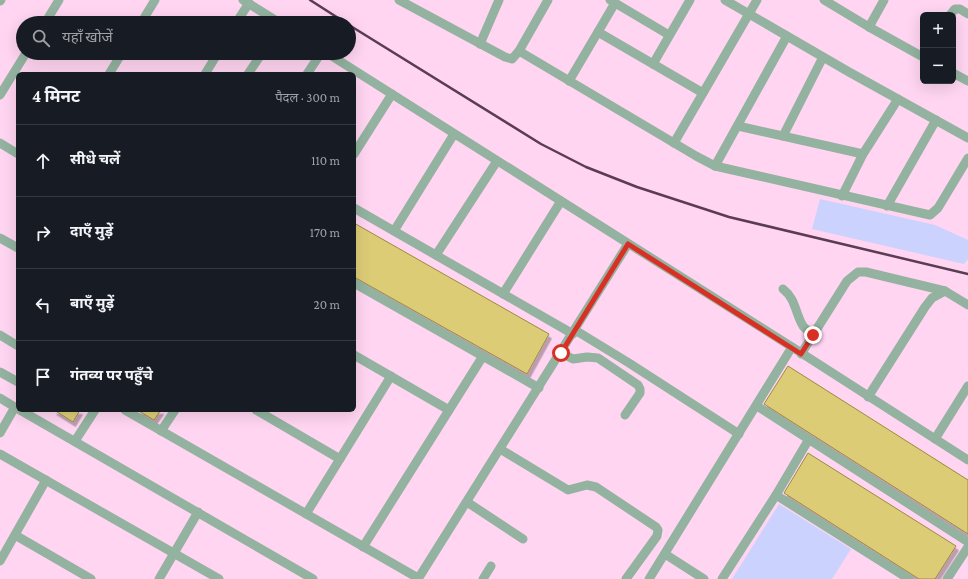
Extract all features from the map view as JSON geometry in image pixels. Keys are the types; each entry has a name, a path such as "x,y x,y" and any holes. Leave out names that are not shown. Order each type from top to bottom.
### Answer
{"street":[{"path":"49,16 59,0"},
{"path":"145,16 155,0"},
{"path":"400,0 509,59 512,59 519,51 548,0"},
{"path":"480,44 499,0"},
{"path":"653,64 690,0"},
{"path":"725,0 968,138"},
{"path":"674,143 756,0"},
{"path":"824,0 920,55"},
{"path":"869,27 884,0"},
{"path":"239,16 246,2 269,16"},
{"path":"569,81 598,32 613,2 670,36"},
{"path":"952,12 955,9 967,11"},
{"path":"598,32 703,93"},
{"path":"716,166 787,36"},
{"path":"519,51 674,143 716,166 926,215 933,214 968,158"},
{"path":"782,136 823,57"},
{"path":"0,95 22,60"},
{"path":"110,72 118,60"},
{"path":"206,72 214,60"},
{"path":"249,72 257,60"},
{"path":"309,72 317,60"},
{"path":"338,60 968,460"},
{"path":"956,75 968,82"},
{"path":"356,151 392,94"},
{"path":"842,196 863,154 898,99"},
{"path":"887,206 936,120"},
{"path":"738,126 863,154"},
{"path":"394,231 454,134"},
{"path":"0,143 16,153"},
{"path":"436,255 497,161"},
{"path":"503,294 561,201"},
{"path":"356,209 503,294 629,363 739,434"},
{"path":"0,238 16,247"},
{"path":"128,412 418,579 628,244"},
{"path":"801,354 847,281 858,272 866,272 945,291 968,305"},
{"path":"356,284 539,388"},
{"path":"784,289 790,294 795,303 804,327 813,335"},
{"path":"868,397 925,307 932,298 945,291"},
{"path":"0,335 16,345"},
{"path":"649,579 792,348"},
{"path":"561,353 573,359 586,357 598,358 638,385 640,393 625,415"},
{"path":"356,356 449,410"},
{"path":"363,546 483,356"},
{"path":"0,372 16,381"},
{"path":"306,514 391,376"},
{"path":"935,439 968,386"},
{"path":"0,398 16,408"},
{"path":"757,406 968,542"},
{"path":"0,433 16,412"},
{"path":"23,412 313,579"},
{"path":"75,442 94,412"},
{"path":"161,431 174,412"},
{"path":"259,412 340,459"},
{"path":"722,579 776,495 809,439"},
{"path":"500,449 568,490 587,485 596,486 656,527 658,530 657,536 626,579"},
{"path":"0,454 219,579"},
{"path":"0,561 46,480"},
{"path":"776,495 909,579"},
{"path":"467,502 523,539"},
{"path":"159,579 198,512"},
{"path":"15,535 78,576 91,579"},
{"path":"947,579 968,547"},
{"path":"665,554 704,579"},
{"path":"483,579 491,566"}],"shaded area":[{"path":"820,199 935,225 968,240 968,259 964,264 812,229"},
{"path":"779,504 851,549 832,579 732,579"}],"building":[{"path":"356,224 549,334 527,374 356,278"},
{"path":"788,366 968,480 968,534 764,404"},
{"path":"57,412 79,412 73,422"},
{"path":"140,412 160,412 154,420"},
{"path":"808,453 956,546 935,579 919,579 784,493"}],"railway":[{"path":"310,0 335,16"},
{"path":"356,29 541,144 586,167 637,187 729,217 968,274"}],"route":[{"path":"561,353 628,244 801,354 813,335"}]}
